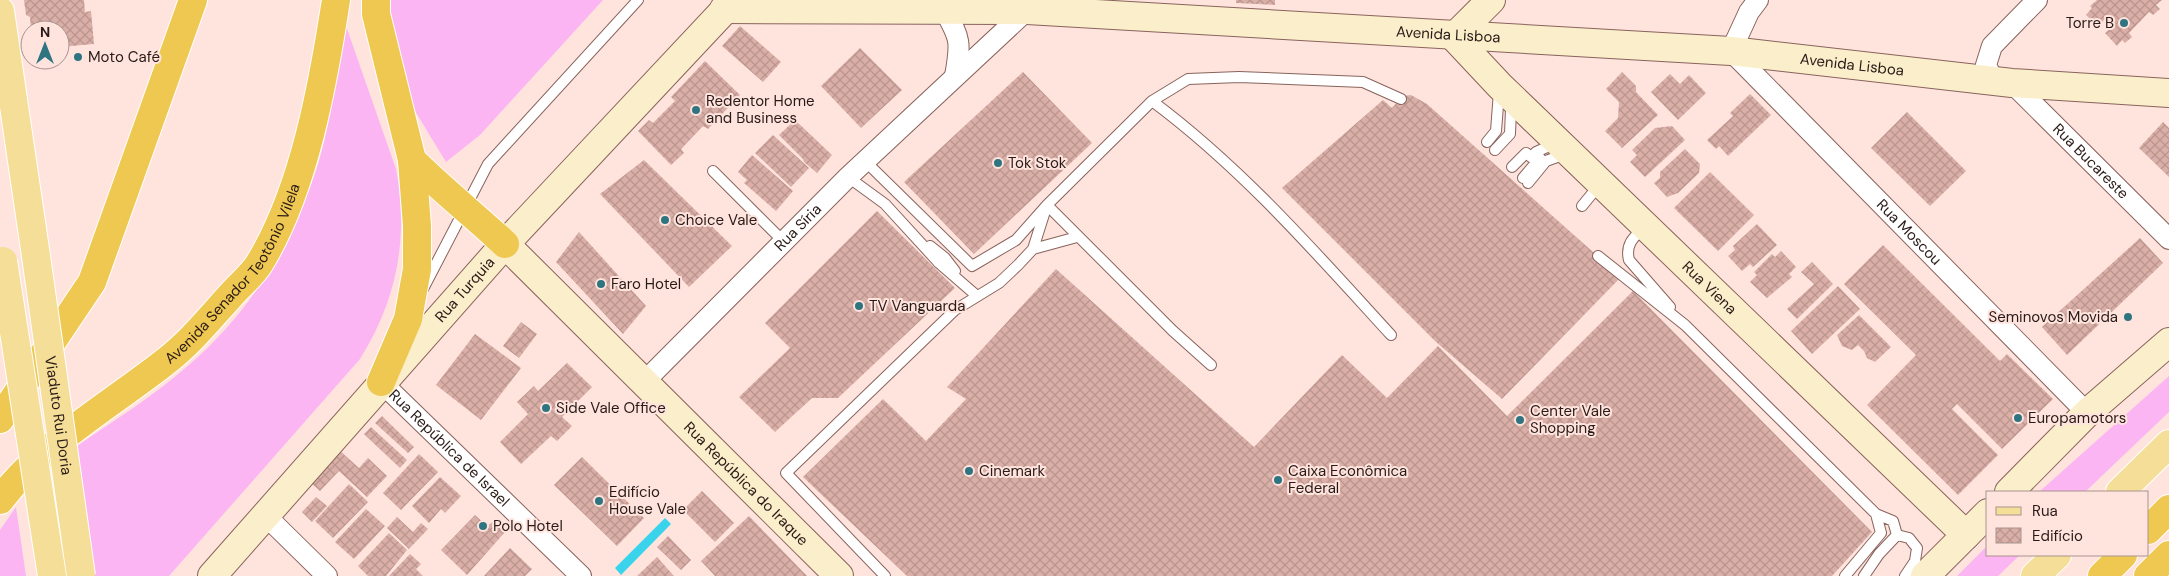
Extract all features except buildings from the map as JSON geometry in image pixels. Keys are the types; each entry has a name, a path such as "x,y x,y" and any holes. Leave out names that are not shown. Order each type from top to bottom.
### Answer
{"highway":[{"path":"146,128 176,0"},
{"path":"0,420 92,282 193,0"},
{"name":"Avenida Senador Teotônio Vilela","path":"0,500 18,476 95,414 166,361 203,327 258,266 278,229 296,181 312,120 336,0"},
{"path":"376,0 376,14 412,160 417,269 408,319 381,382"},
{"path":"412,160 445,192 465,206 505,244"},
{"path":"2149,529 2169,509"},
{"path":"2148,576 2169,555"},
{"path":"2102,576 2122,556"}],"main road":[{"path":"1454,37 1491,0"},
{"name":"Avenida Lisboa","path":"729,4 944,10 1027,10 1454,37 1731,52 2003,83 2169,93"},
{"name":"Rua Turquia","path":"212,576 381,382 505,244 729,4"},
{"name":"Viaduto Rui Doria","path":"0,11 81,576"},
{"name":"Rua Viena","path":"1454,37 1500,86 1966,535"},
{"name":"Rua República do Iraque","path":"505,244 839,576"},
{"name":"Viaduto Rui Doria","path":"1,253 52,576"},
{"path":"2010,491 2087,413 2169,342"},
{"path":"2121,491 2169,444"},
{"path":"1925,576 1986,515"},
{"path":"2036,576 2056,556"}],"street":[{"path":"1731,52 1749,12 1758,0"},
{"path":"2003,83 1986,65 1992,46 2037,0"},
{"path":"944,10 958,33 960,49 955,76"},
{"name":"Rua Síria","path":"644,382 848,177 1027,10"},
{"name":"Rua Moscou","path":"1731,52 2087,413"},
{"name":"Rua Bucareste","path":"2003,83 2169,239"},
{"name":"Rua República de Israel","path":"381,382 581,576"},
{"path":"266,516 326,576"}],"lane":[{"path":"408,319 488,164 638,0"},
{"path":"5,40 20,62"},
{"path":"866,161 972,266 1016,240 1047,205 1152,101 1188,79 1239,78 1363,82 1400,99"},
{"path":"1487,142 1496,131 1500,86"},
{"path":"1496,150 1510,134 1511,110 1500,86"},
{"path":"16,119 24,99 23,90"},
{"path":"1152,101 1188,128 1286,220 1391,335"},
{"path":"1512,168 1526,153 1531,157 1536,152 1563,147"},
{"path":"1525,180 1542,157 1563,147"},
{"path":"713,171 783,241"},
{"path":"848,177 885,204 939,263 976,296"},
{"path":"1047,205 1077,237 1211,365"},
{"path":"885,576 786,473 955,310 999,283 1033,249 1047,205"},
{"path":"1645,226 1630,241 1627,251 1629,260 1685,325 1876,514 1892,521 1897,535"},
{"path":"1033,249 1077,237"},
{"path":"1598,256 1685,325"},
{"path":"1845,576 1881,533 1876,514"},
{"path":"1864,576 1879,554 1897,535"},
{"path":"1897,535 1909,538 1917,548 1915,561 1905,576"}],"shaded area":[{"path":"388,0 603,0 480,135 446,162 401,88 388,13"},
{"path":"345,23 396,169 400,195 401,220 397,268 383,314 373,337 360,359 169,576 92,576 77,446 149,397 190,364 233,320 269,272 297,218 319,161 331,110"},
{"path":"2169,376 2169,412 2086,491 2040,491"},
{"path":"16,507 26,576 0,576 0,530"},
{"path":"1986,547 1986,556 2019,556 1998,576 1957,576"}],"water":[{"path":"665,518 671,524 621,575 615,568"}],"place":[{"name":"Torre B","path":"2124,23"},
{"name":"Moto Café","path":"78,57"},
{"name":"Redentor Home and Business","path":"696,110"},
{"name":"Tok Stok","path":"998,163"},
{"name":"Choice Vale","path":"665,220"},
{"name":"Faro Hotel","path":"601,284"},
{"name":"TV Vanguarda","path":"859,306"},
{"name":"Seminovos Movida","path":"2128,317"},
{"name":"Side Vale Office","path":"546,408"},
{"name":"Europamotors","path":"2018,418"},
{"name":"Center Vale Shopping","path":"1520,420"},
{"name":"Cinemark","path":"969,471"},
{"name":"Caixa Econômica Federal","path":"1278,480"},
{"name":"Edifício House Vale","path":"599,501"},
{"name":"Polo Hotel","path":"483,526"}]}
